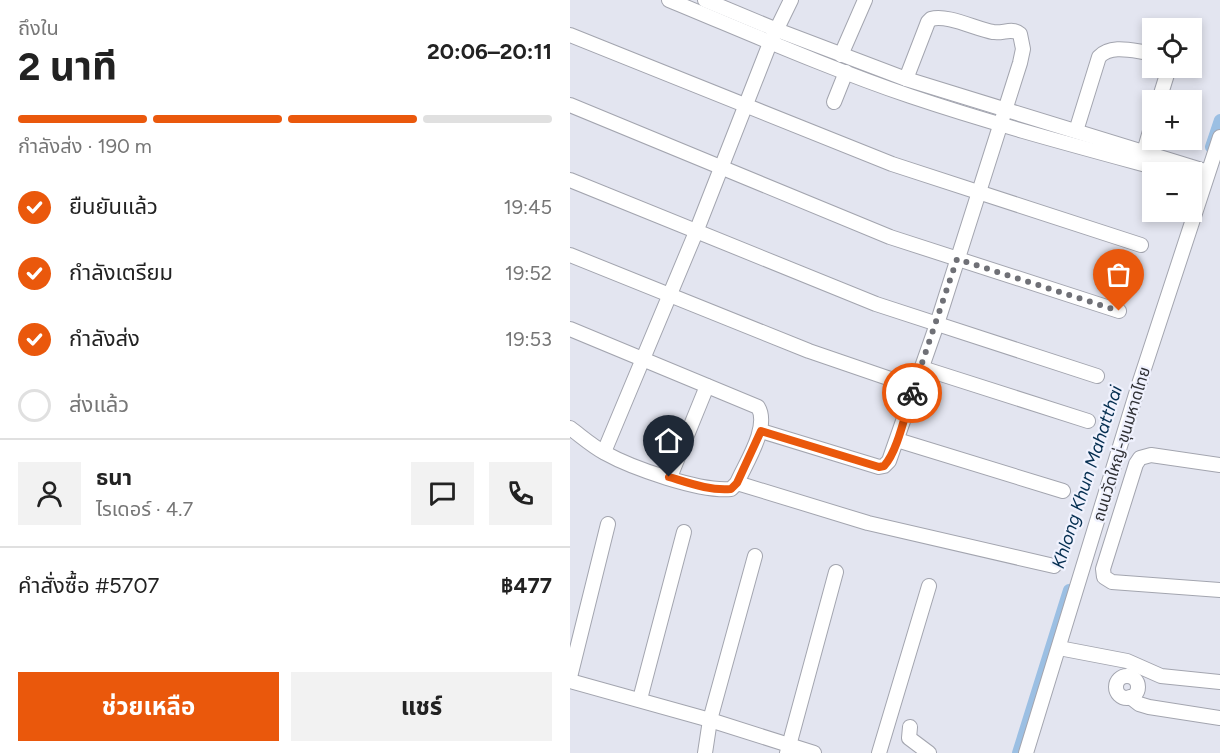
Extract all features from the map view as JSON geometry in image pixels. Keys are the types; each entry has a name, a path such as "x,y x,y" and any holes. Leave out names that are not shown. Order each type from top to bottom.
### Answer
{"street":[{"path":"669,0 684,3 774,36 841,55 906,79 1076,131 1151,162"},
{"path":"604,452 696,232 745,106 791,0"},
{"path":"841,55 865,0"},
{"path":"713,2 846,72 911,96 999,124 1167,162"},
{"path":"761,431 879,467 887,464 897,440 937,324 1023,49 1020,34 1014,30 995,33 942,18 931,19 906,79"},
{"path":"570,35 892,164 1141,245"},
{"path":"1076,131 1103,53 1117,49 1142,52"},
{"path":"834,102 846,72"},
{"path":"570,105 890,237 1119,311"},
{"name":"ถนนวัดใหญ่-ขุนมหาดไทย","path":"1202,174 1220,137"},
{"path":"1142,158 1144,150"},
{"path":"570,180 876,304 1097,376"},
{"name":"ถนนวัดใหญ่-ขุนมหาดไทย","path":"1026,753 1187,222"},
{"path":"570,255 809,351 914,387"},
{"path":"570,329 758,407 761,431 737,483 731,489 723,490 692,484 628,463 604,452 570,428"},
{"path":"922,368 1088,420"},
{"path":"669,477 707,386"},
{"path":"897,440 1063,491"},
{"path":"1220,465 1151,455 1140,458 1136,464 1103,572 1107,580 1112,582 1220,590"},
{"path":"737,483 868,523 1054,566"},
{"path":"570,676 609,524"},
{"path":"640,699 684,532"},
{"path":"705,753 710,720 755,556"},
{"path":"788,749 836,572"},
{"path":"879,753 929,586"},
{"path":"1059,648 1127,661 1161,676 1220,682"},
{"path":"1127,661 1127,676 1117,682 1116,689 1119,695 1130,697 1139,704 1149,707 1220,717"},
{"path":"570,681 710,720 788,749 814,753"},
{"path":"910,728 909,738 929,753"}],"waterway":[{"name":"Khlong Khun Mahatthai","path":"1211,147 1220,120"},
{"name":"Khlong Khun Mahatthai","path":"1018,753 1069,590"}],"way so far":[{"path":"912,393 957,259 1119,311"}],"route":[{"path":"669,477 723,490 731,489 737,483 761,431 879,467 884,466 889,461 912,393"}]}
